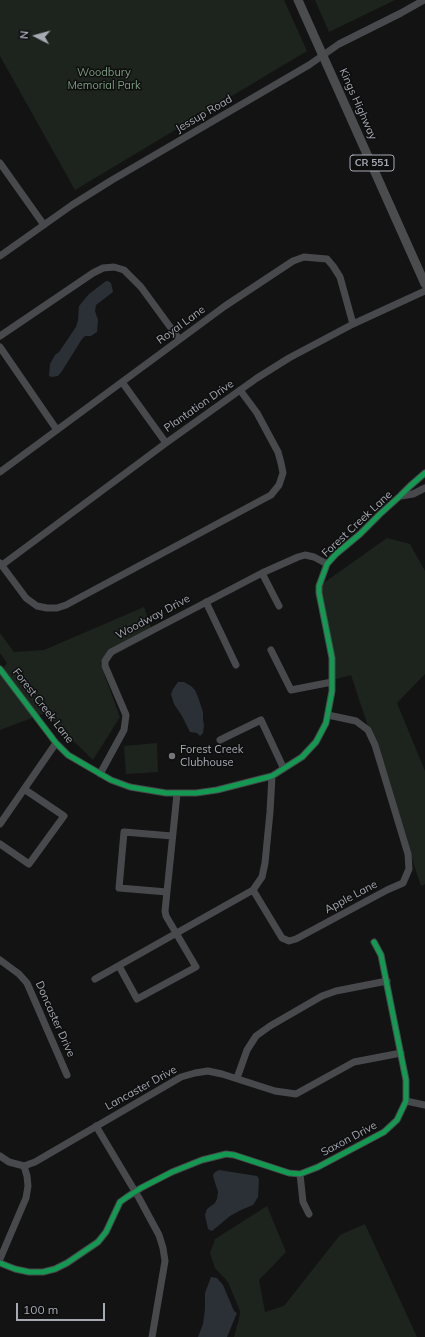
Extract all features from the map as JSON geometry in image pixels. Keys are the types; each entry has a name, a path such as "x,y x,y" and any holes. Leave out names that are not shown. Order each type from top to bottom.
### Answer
{"main road":[{"name":"Kings Highway","path":"298,0 425,284"}],"street":[{"name":"Jessup Road","path":"0,256 72,205 112,180 309,65 339,44 424,0"},
{"path":"0,163 44,225"},
{"name":"Royal Lane","path":"0,472 225,306 293,261 304,257 327,259 340,277 353,324"},
{"path":"0,336 93,273 103,268 114,267 124,270 141,287 179,340"},
{"name":"Plantation Drive","path":"1,564 240,390 289,358 353,324 425,291"},
{"path":"0,347 57,430"},
{"path":"122,382 166,443"},
{"path":"1,564 26,598 37,606 57,608 271,495 279,485 283,473 282,463 258,413 240,390"},
{"name":"Forest Creek Lane","path":"0,670 56,743 68,755 100,774 130,787 177,794 196,793 217,790 272,776 302,757 316,742 326,723 332,692 332,658 319,593 319,586 327,564 336,554 360,534 425,473"},
{"name":"Forest Creek Lane","path":"400,496 412,494 425,488"},
{"name":"Woodway Drive","path":"100,774 124,730 126,715 105,666 106,661 112,652 122,645 262,573 298,557 305,555 314,557 327,564"},
{"path":"262,573 279,606"},
{"path":"206,602 236,665"},
{"path":"271,650 291,690 332,682"},
{"name":"Apple Lane","path":"253,890 277,932 282,938 288,941 403,883 407,876 409,862 406,847 375,745 368,730 356,721 328,715"},
{"path":"220,740 261,720 284,767"},
{"path":"0,824 56,743"},
{"path":"95,979 253,890 262,877 265,863 272,776"},
{"path":"0,844 29,864 64,816 24,789"},
{"path":"119,966 137,1000 196,967 166,916 172,836 177,794"},
{"path":"167,892 119,888 124,832 172,836"},
{"name":"Saxon Drive","path":"300,1174 318,1167 384,1132 397,1120 406,1101 406,1080 387,981 381,955 374,942"},
{"name":"Doncaster Drive","path":"0,960 19,974 28,983 67,1075"},
{"path":"237,1078 247,1050 256,1036 270,1026 322,996 336,991 387,981"},
{"name":"Lancaster Drive","path":"24,1166 35,1162 181,1077 195,1072 208,1071 237,1078 275,1091 296,1094 354,1062 401,1053"},
{"path":"406,1101 425,1105"},
{"path":"96,1126 135,1192 158,1235 163,1248 165,1261 152,1337"},
{"path":"0,1263 15,1269 29,1272 55,1270 98,1242 106,1232 120,1202 172,1172 202,1160 226,1154 234,1155 289,1173 300,1174 303,1202 309,1214"},
{"path":"0,1156 9,1162 24,1166 28,1186 26,1198 0,1259"}],"green space":[{"name":"Woodbury Memorial Park","path":"0,0 284,0 307,51 75,190 0,56"},
{"path":"315,0 395,0 329,32"},
{"path":"387,538 410,544 425,571 425,674 397,703 425,771 425,884 421,886 351,675 332,680 318,587"},
{"path":"144,607 153,634 100,663 120,717 93,760 45,713 0,730 0,672 7,663 0,653 0,633 14,652 44,650"},
{"path":"157,743 158,772 126,774 124,746"},
{"path":"267,1206 286,1252 259,1280 265,1312 284,1306 340,1235 365,1224 417,1337 234,1337 240,1311 228,1282 215,1268 210,1253 215,1239"}],"shaded area":[{"path":"106,281 111,283 113,292 96,305 95,311 98,320 97,332 91,336 85,336 82,339 58,376 49,376 50,364 76,327 79,306 89,294"},
{"path":"178,682 184,682 191,686 195,690 198,697 203,712 204,725 203,733 200,736 197,733 190,732 174,704 171,694"},
{"path":"219,1170 257,1176 259,1179 258,1197 253,1205 230,1216 212,1231 208,1229 205,1215 207,1209 215,1203 217,1199 218,1192 213,1176 214,1173"},
{"path":"211,1277 217,1278 223,1285 234,1311 237,1313 227,1337 198,1337 203,1324 205,1293"}],"cycle path":[{"path":"0,669 56,743 68,755 111,780 130,787 166,793 196,793 217,790 272,776 302,757 316,742 326,723 332,691 332,658 319,593 319,586 327,564 336,554 360,534 425,473"},
{"path":"0,1263 15,1269 29,1272 43,1272 55,1269 67,1263 98,1242 106,1232 120,1202 141,1188 172,1172 202,1160 226,1154 234,1155 289,1173 300,1174 318,1167 384,1132 397,1120 406,1101 406,1080 381,955 374,942"}],"place":[{"name":"Forest Creek Clubhouse","path":"172,756"}]}
